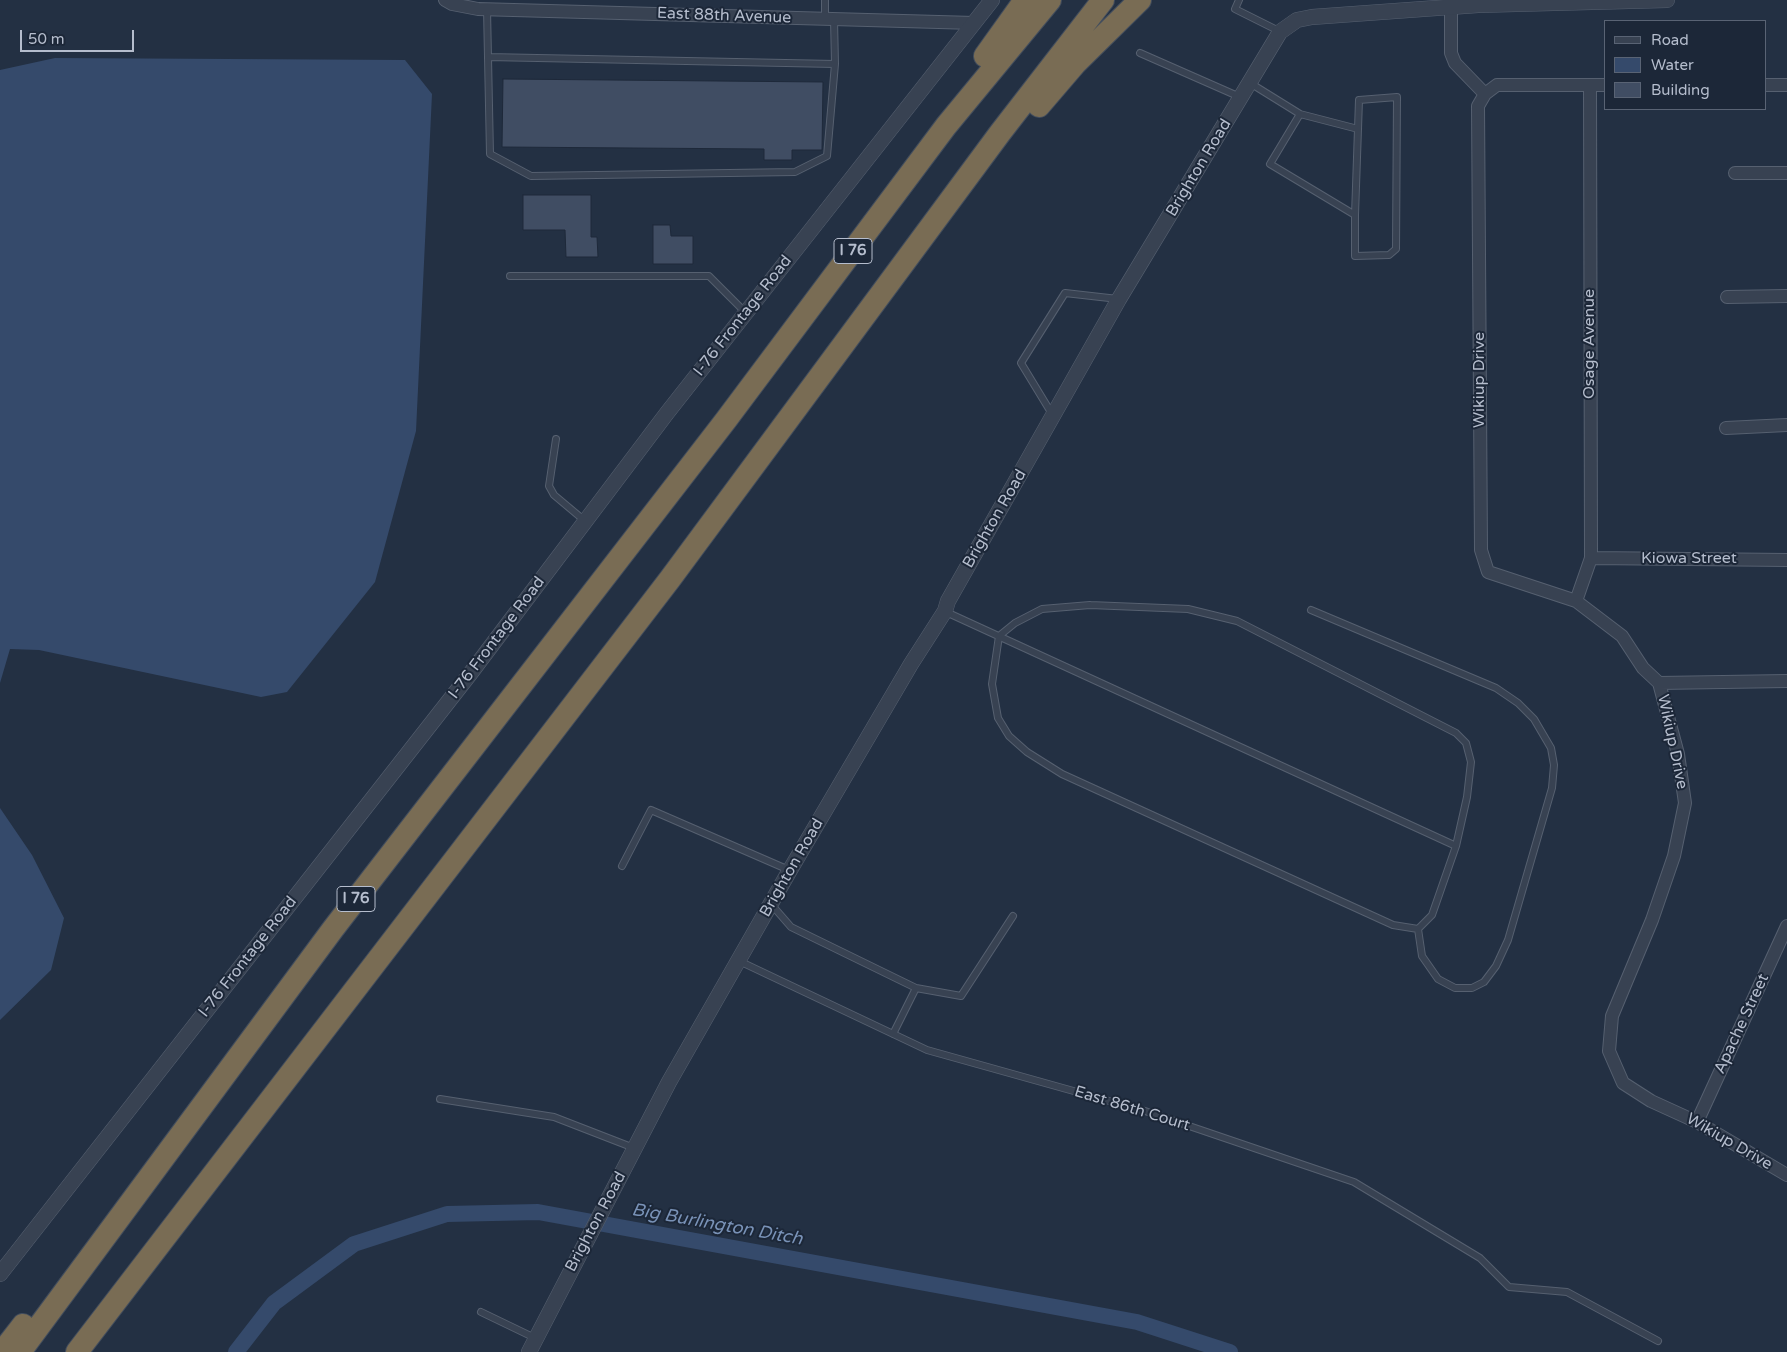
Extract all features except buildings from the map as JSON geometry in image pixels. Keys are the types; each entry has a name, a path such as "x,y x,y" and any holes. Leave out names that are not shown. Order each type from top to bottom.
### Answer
{"highway":[{"path":"946,126 976,67 1026,0"},
{"name":"I 76","path":"20,1352 333,929 726,420 946,126 1050,0"},
{"path":"77,1352 670,579 1000,133 1103,0"},
{"path":"943,212 984,178 1038,107 1075,64 1140,0"},
{"path":"2,1352 27,1321 59,1301"}],"street":[{"name":"East 88th Avenue","path":"445,0 452,4 487,9 974,23"},
{"name":"I-76 Frontage Road","path":"0,1274 470,674 585,521 746,313 992,0"},
{"name":"Brighton Road","path":"533,1345 583,1244 669,1082 790,870 911,664 945,611 948,601 1054,417 1119,299 1280,32 1297,20 1312,17 1451,4 1667,0"},
{"path":"1451,4 1451,53 1455,63 1486,94 1497,85 1604,85"},
{"name":"Osage Avenue","path":"1576,601 1590,558 1590,85"},
{"path":"1767,85 1787,85"},
{"name":"Wikiup Drive","path":"1486,94 1478,106 1481,550 1488,572 1576,601 1622,636 1643,668 1659,683 1678,754 1685,803 1674,856 1652,920 1612,1016 1609,1051 1623,1083 1651,1101 1697,1122 1787,1176"},
{"path":"1735,173 1787,173"},
{"path":"1727,297 1787,296"},
{"path":"1726,428 1787,426"},
{"name":"Kiowa Street","path":"1590,558 1787,560"},
{"path":"1659,683 1787,681"},
{"name":"Apache Street","path":"1697,1122 1787,926"}],"lane":[{"path":"487,9 490,154 531,176 795,172 827,156 836,64 825,0"},
{"path":"1239,0 1235,9 1280,32"},
{"path":"1140,53 1240,98"},
{"path":"488,57 836,64"},
{"path":"1249,83 1300,114 1358,130"},
{"path":"1397,97 1396,248 1389,255 1355,256 1355,214 1359,100 1397,97"},
{"path":"1300,114 1270,164 1355,214"},
{"path":"510,276 709,276 746,313"},
{"path":"1054,417 1021,363 1065,294 1119,299"},
{"path":"556,439 549,486 554,495 585,521"},
{"path":"1090,606 1188,609 1237,621 1456,733 1466,743 1471,762 1467,797 1456,846 1432,916 1418,929 1393,925 1062,774 1027,752 1009,736 998,718 992,684 999,636 1015,623 1042,609 1090,606"},
{"path":"1311,610 1496,688 1518,703 1534,720 1551,748 1554,765 1552,788 1508,940 1496,966 1484,982 1472,988 1455,988 1438,979 1422,956 1418,929"},
{"path":"945,611 1456,846"},
{"path":"622,866 651,810 790,870"},
{"path":"772,904 791,927 916,988 961,996 1013,916"},
{"name":"East 86th Court","path":"739,961 927,1050 1145,1111 1354,1182 1480,1258 1509,1287 1568,1292 1658,1342"},
{"path":"893,1034 916,988"},
{"path":"440,1098 554,1117 634,1148"},
{"path":"481,1312 533,1345"}],"water":[{"path":"55,58 405,60 432,94 416,431 375,582 287,692 261,697 39,650 10,649 0,683 0,70"},
{"path":"0,808 32,855 64,918 51,970 0,1020"}],"waterway":[{"name":"Big Burlington Ditch","path":"236,1352 274,1303 354,1244 447,1214 538,1212 1137,1322 1230,1352"}]}
